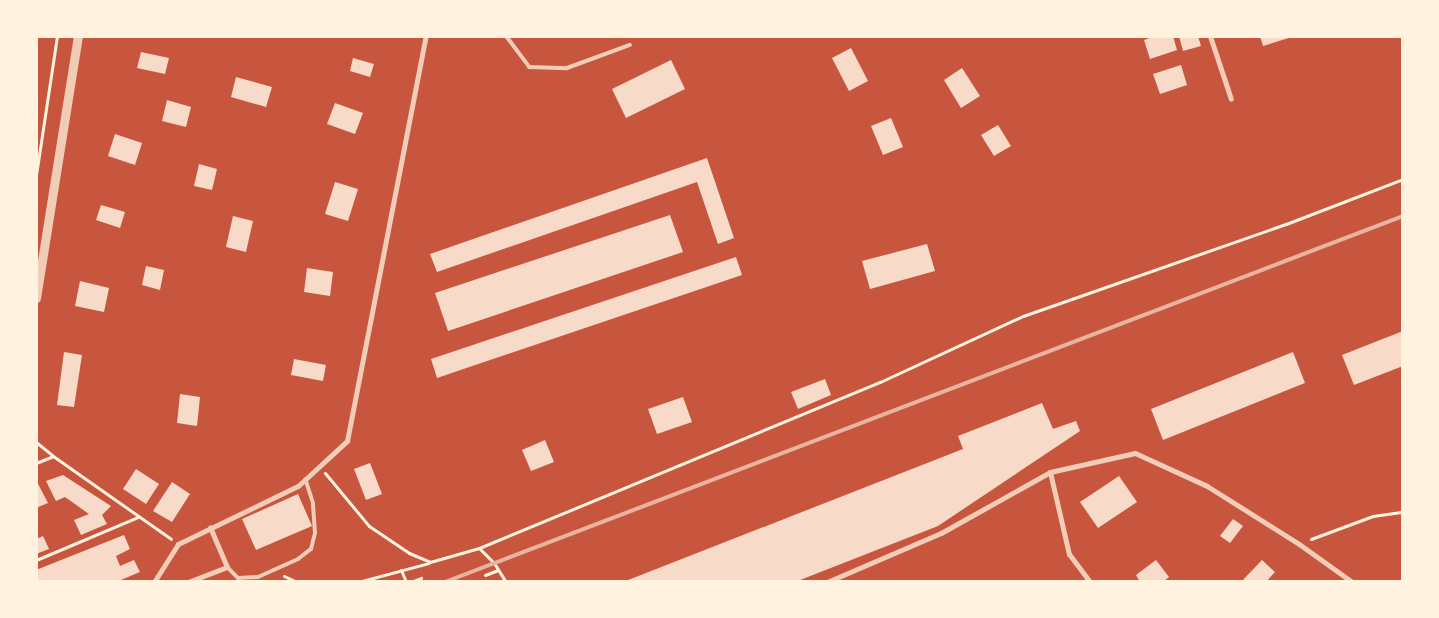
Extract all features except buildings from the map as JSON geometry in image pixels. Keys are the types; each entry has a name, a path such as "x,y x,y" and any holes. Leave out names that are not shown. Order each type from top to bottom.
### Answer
{"street":[{"path":"36,298 39,264 78,36"},
{"path":"154,582 178,544 298,486 347,441 426,36"},
{"path":"1210,36 1231,99"},
{"path":"827,582 941,533 1050,472 1135,454 1207,486 1299,544 1352,582"},
{"path":"1050,472 1069,554 1090,582"},
{"path":"188,582 226,567 210,527"}],"lane":[{"path":"506,36 529,67 567,68 630,45"},
{"path":"226,567 238,578 258,577 298,559 311,549 315,533 314,502 305,479"}],"path":[{"path":"36,175 57,36"},
{"path":"358,582 479,548 880,382 1023,316 1286,224 1403,179"},
{"path":"36,442 178,544"},
{"path":"36,463 53,456"},
{"path":"320,466 369,526 409,553 430,562"},
{"path":"1299,544 1373,516 1403,512"},
{"path":"36,560 139,517"},
{"path":"479,548 506,582"},
{"path":"401,570 406,582"},
{"path":"485,575 498,570"},
{"path":"411,582 421,578"}],"railway":[{"path":"445,582 1403,216"}]}
